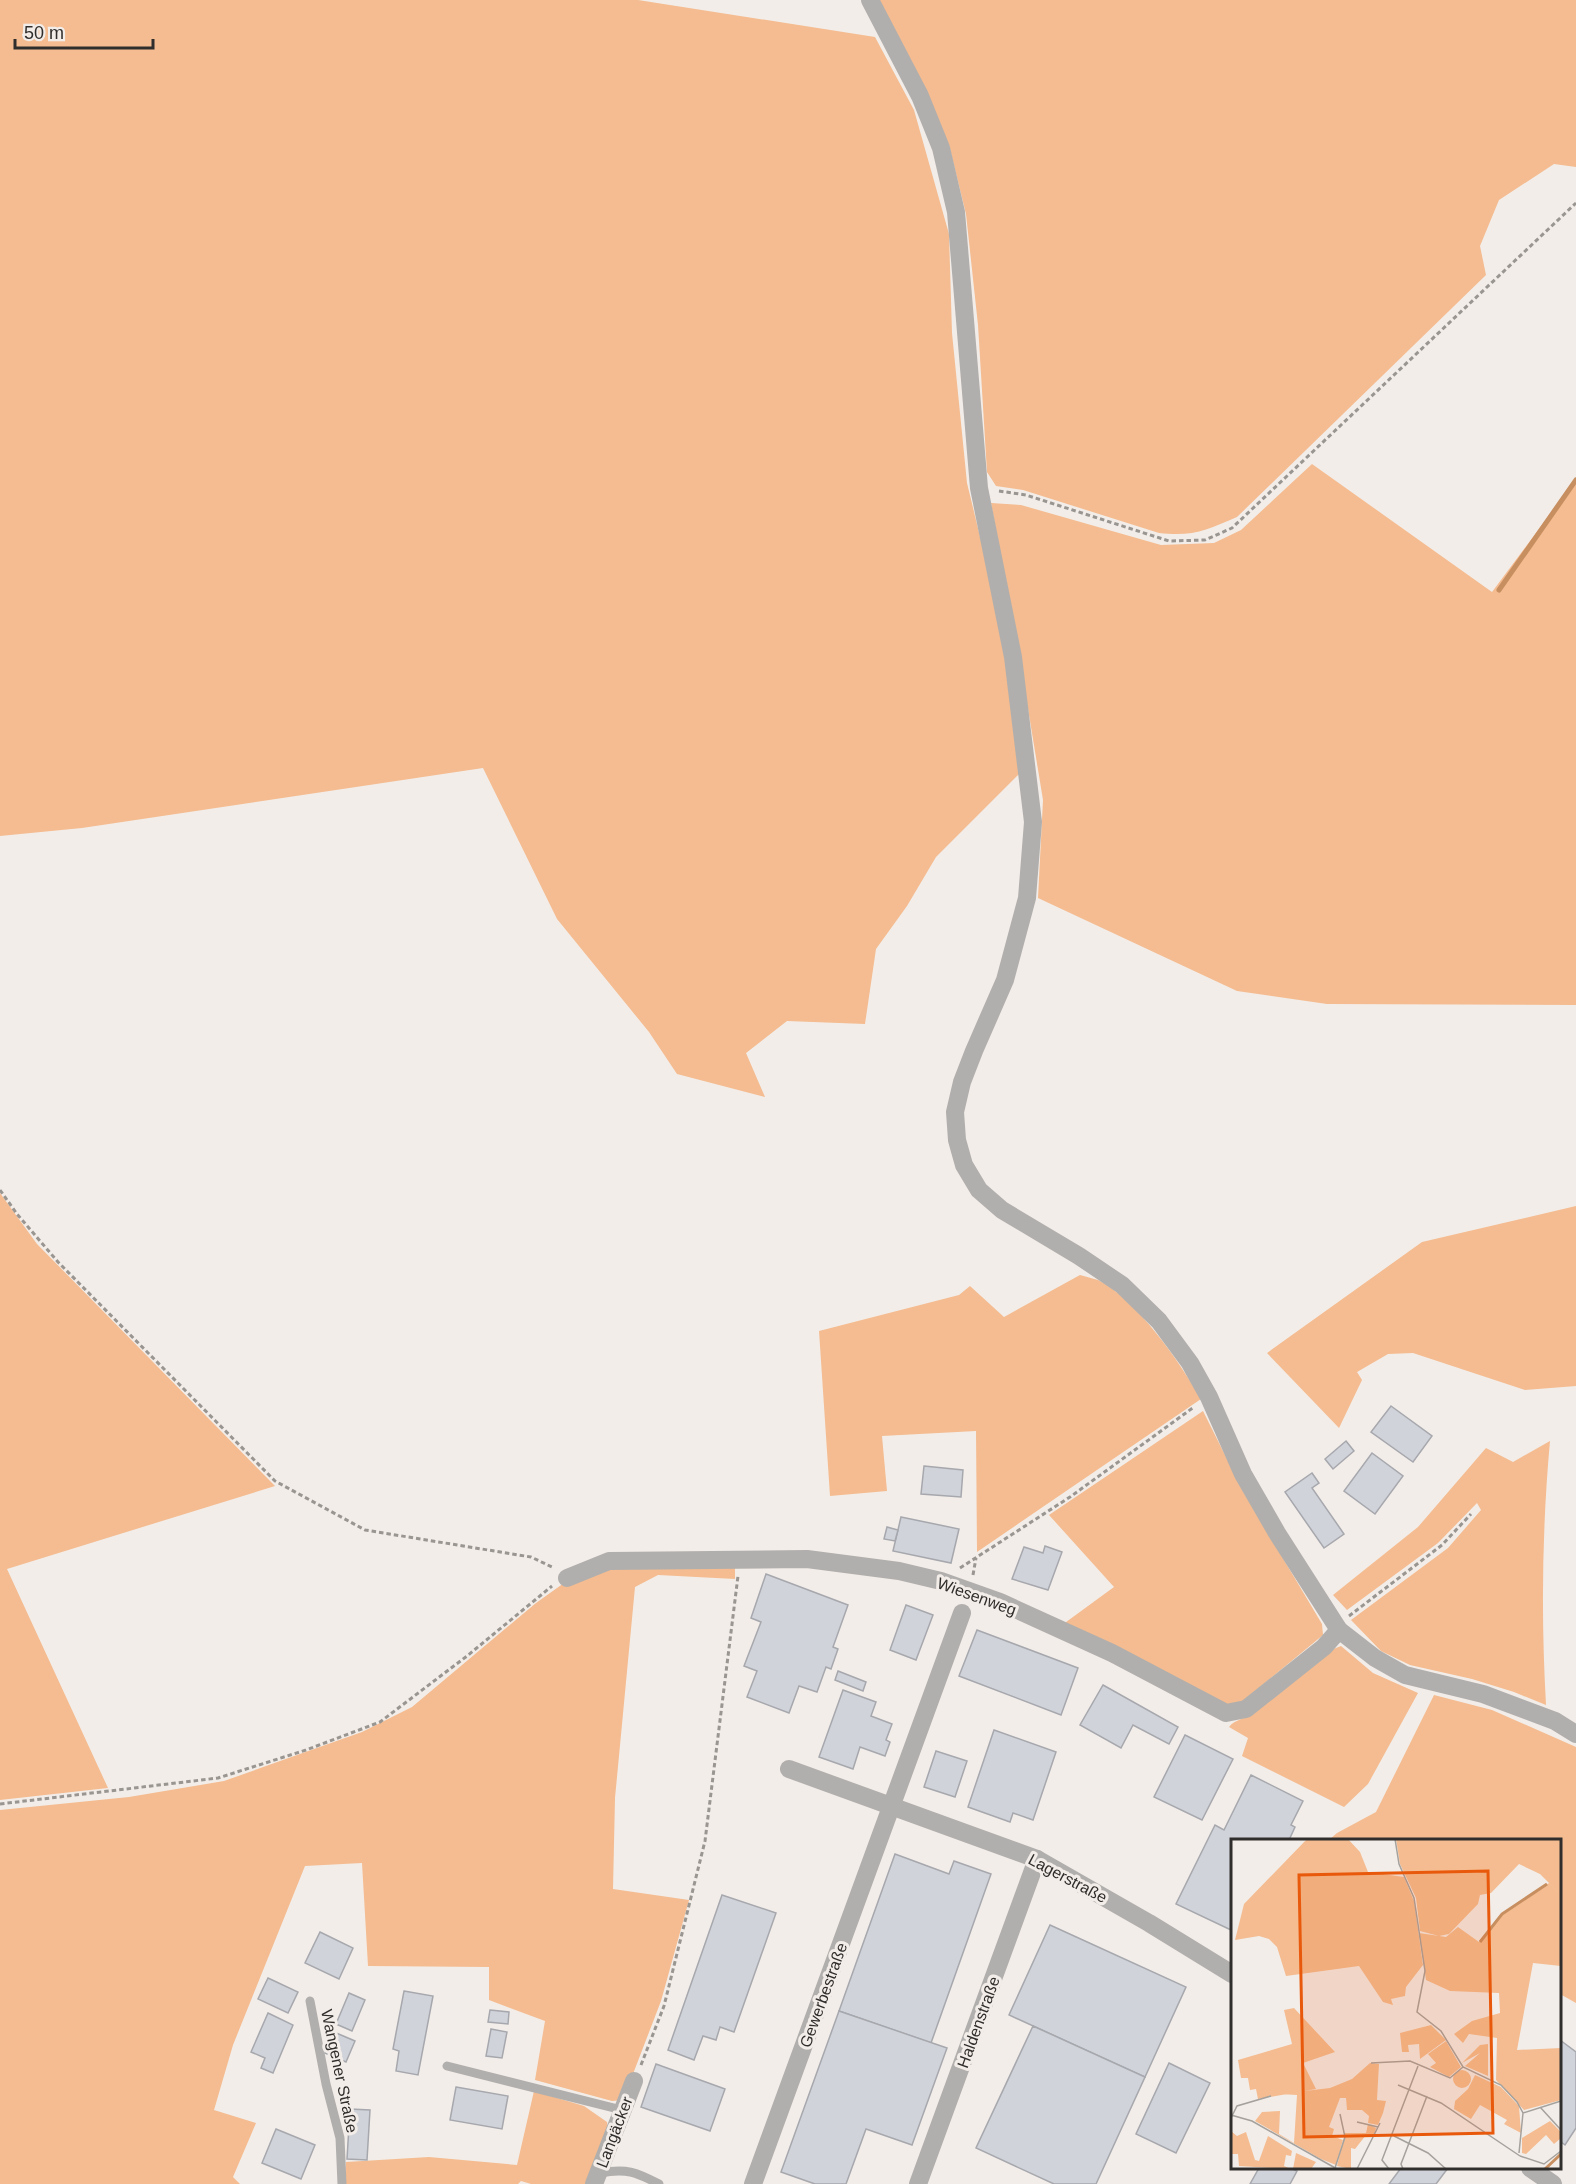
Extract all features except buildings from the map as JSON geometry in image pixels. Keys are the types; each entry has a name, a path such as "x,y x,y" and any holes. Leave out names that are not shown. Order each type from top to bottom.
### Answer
{"street":[{"path":"870,0 920,96 941,148 956,212 979,488 1013,657 1033,822 1027,898 1005,980 974,1051 955,1112 957,1140 963,1165 979,1190 1002,1210 1122,1285 1159,1321 1190,1363 1209,1397 1243,1474 1277,1533 1338,1628 1375,1658 1405,1675 1483,1694 1555,1721 1576,1734"},
{"name":"Wiesenweg","path":"567,1578 609,1561 807,1558 899,1570 941,1581 1000,1602 1112,1653 1226,1713 1246,1709 1324,1647 1338,1628"},
{"path":"893,1805 962,1613"},
{"name":"Lagerstraße","path":"789,1769 1037,1859 1231,1973"},
{"name":"Gewerbestraße","path":"753,2184 893,1805"},
{"name":"Haldenstraße","path":"918,2184 1037,1859"},
{"name":"Langäcker","path":"597,2178 634,2081"},
{"path":"1531,2169 1553,2184"}],"lane":[{"name":"Wangener Straße","path":"310,2001 326,2084 340,2138 342,2184"},
{"path":"447,2066 622,2110"},
{"path":"597,2178 617,2169 634,2172 659,2184"}],"path":[{"path":"979,488 1026,495 1169,541 1205,540 1232,528 1576,203"},
{"path":"0,1190 58,1262 275,1480 365,1530 531,1557 550,1565 567,1578 545,1590 467,1656 380,1722 306,1750 218,1778 0,1804"},
{"path":"941,1581 1070,1497 1209,1397"},
{"path":"1338,1628 1442,1545 1471,1514"},
{"path":"634,2081 664,2006 705,1841 738,1574 744,1559"}],"shaded area":[{"path":"0,0 638,0 875,37 914,110 949,234 952,333 967,483 1000,619 1021,772 936,857 907,906 876,949 865,1024 787,1021 746,1053 765,1097 677,1074 649,1032 557,919 483,768 82,828 0,836"},
{"path":"878,0 1576,0 1576,167 1554,164 1499,200 1480,246 1486,275 1237,517 1217,526 1191,533 1159,533 1023,490 996,486 987,472 978,325 966,214 949,145"},
{"path":"1312,464 1492,592 1576,479 1576,1005 1327,1004 1237,991 1038,898 1043,800 991,503 1021,505 1161,545 1214,543 1241,530"},
{"path":"0,1193 37,1244 275,1486 7,1569 108,1788 0,1800"},
{"path":"1576,1206 1576,1386 1525,1390 1413,1353 1388,1354 1357,1372 1362,1380 1339,1428 1267,1353 1422,1242"},
{"path":"1080,1275 1098,1280 1112,1289 1142,1316 1169,1350 1201,1399 977,1552 976,1431 882,1436 887,1491 830,1496 819,1331 959,1295 970,1286 1004,1317"},
{"path":"1203,1411 1243,1491 1322,1624 1323,1635 1243,1701 1222,1707 1062,1625 1114,1587 1049,1515"},
{"path":"1550,1441 1543,1573 1546,1705 1472,1679 1410,1665 1381,1651 1351,1620 1448,1548 1481,1510 1477,1503 1438,1543 1347,1610 1333,1595 1418,1527 1486,1448 1513,1462"},
{"path":"735,1562 735,1579 658,1575 635,1587 615,1798 613,1889 689,1900 661,2001 623,2100 612,2101 535,2080 545,2021 489,2000 489,1967 368,1966 362,1863 305,1866 233,2045 214,2110 256,2123 233,2177 240,2184 0,2184 0,1810 129,1797 224,1781 362,1732 412,1707 536,1603 564,1583 608,1565"},
{"path":"1341,1646 1373,1673 1418,1693 1368,1784 1344,1807 1242,1756 1248,1738 1229,1727 1264,1705 1317,1659"},
{"path":"1434,1695 1492,1710 1576,1747 1576,2003 1561,1995 1561,1839 1330,1839 1376,1812"},
{"path":"534,2091 584,2106 607,2122 609,2135 589,2184 531,2184 521,2181 518,2184 344,2184 346,2162 429,2157 517,2165"}],"waterway":[{"path":"1499,590 1576,480"}]}
